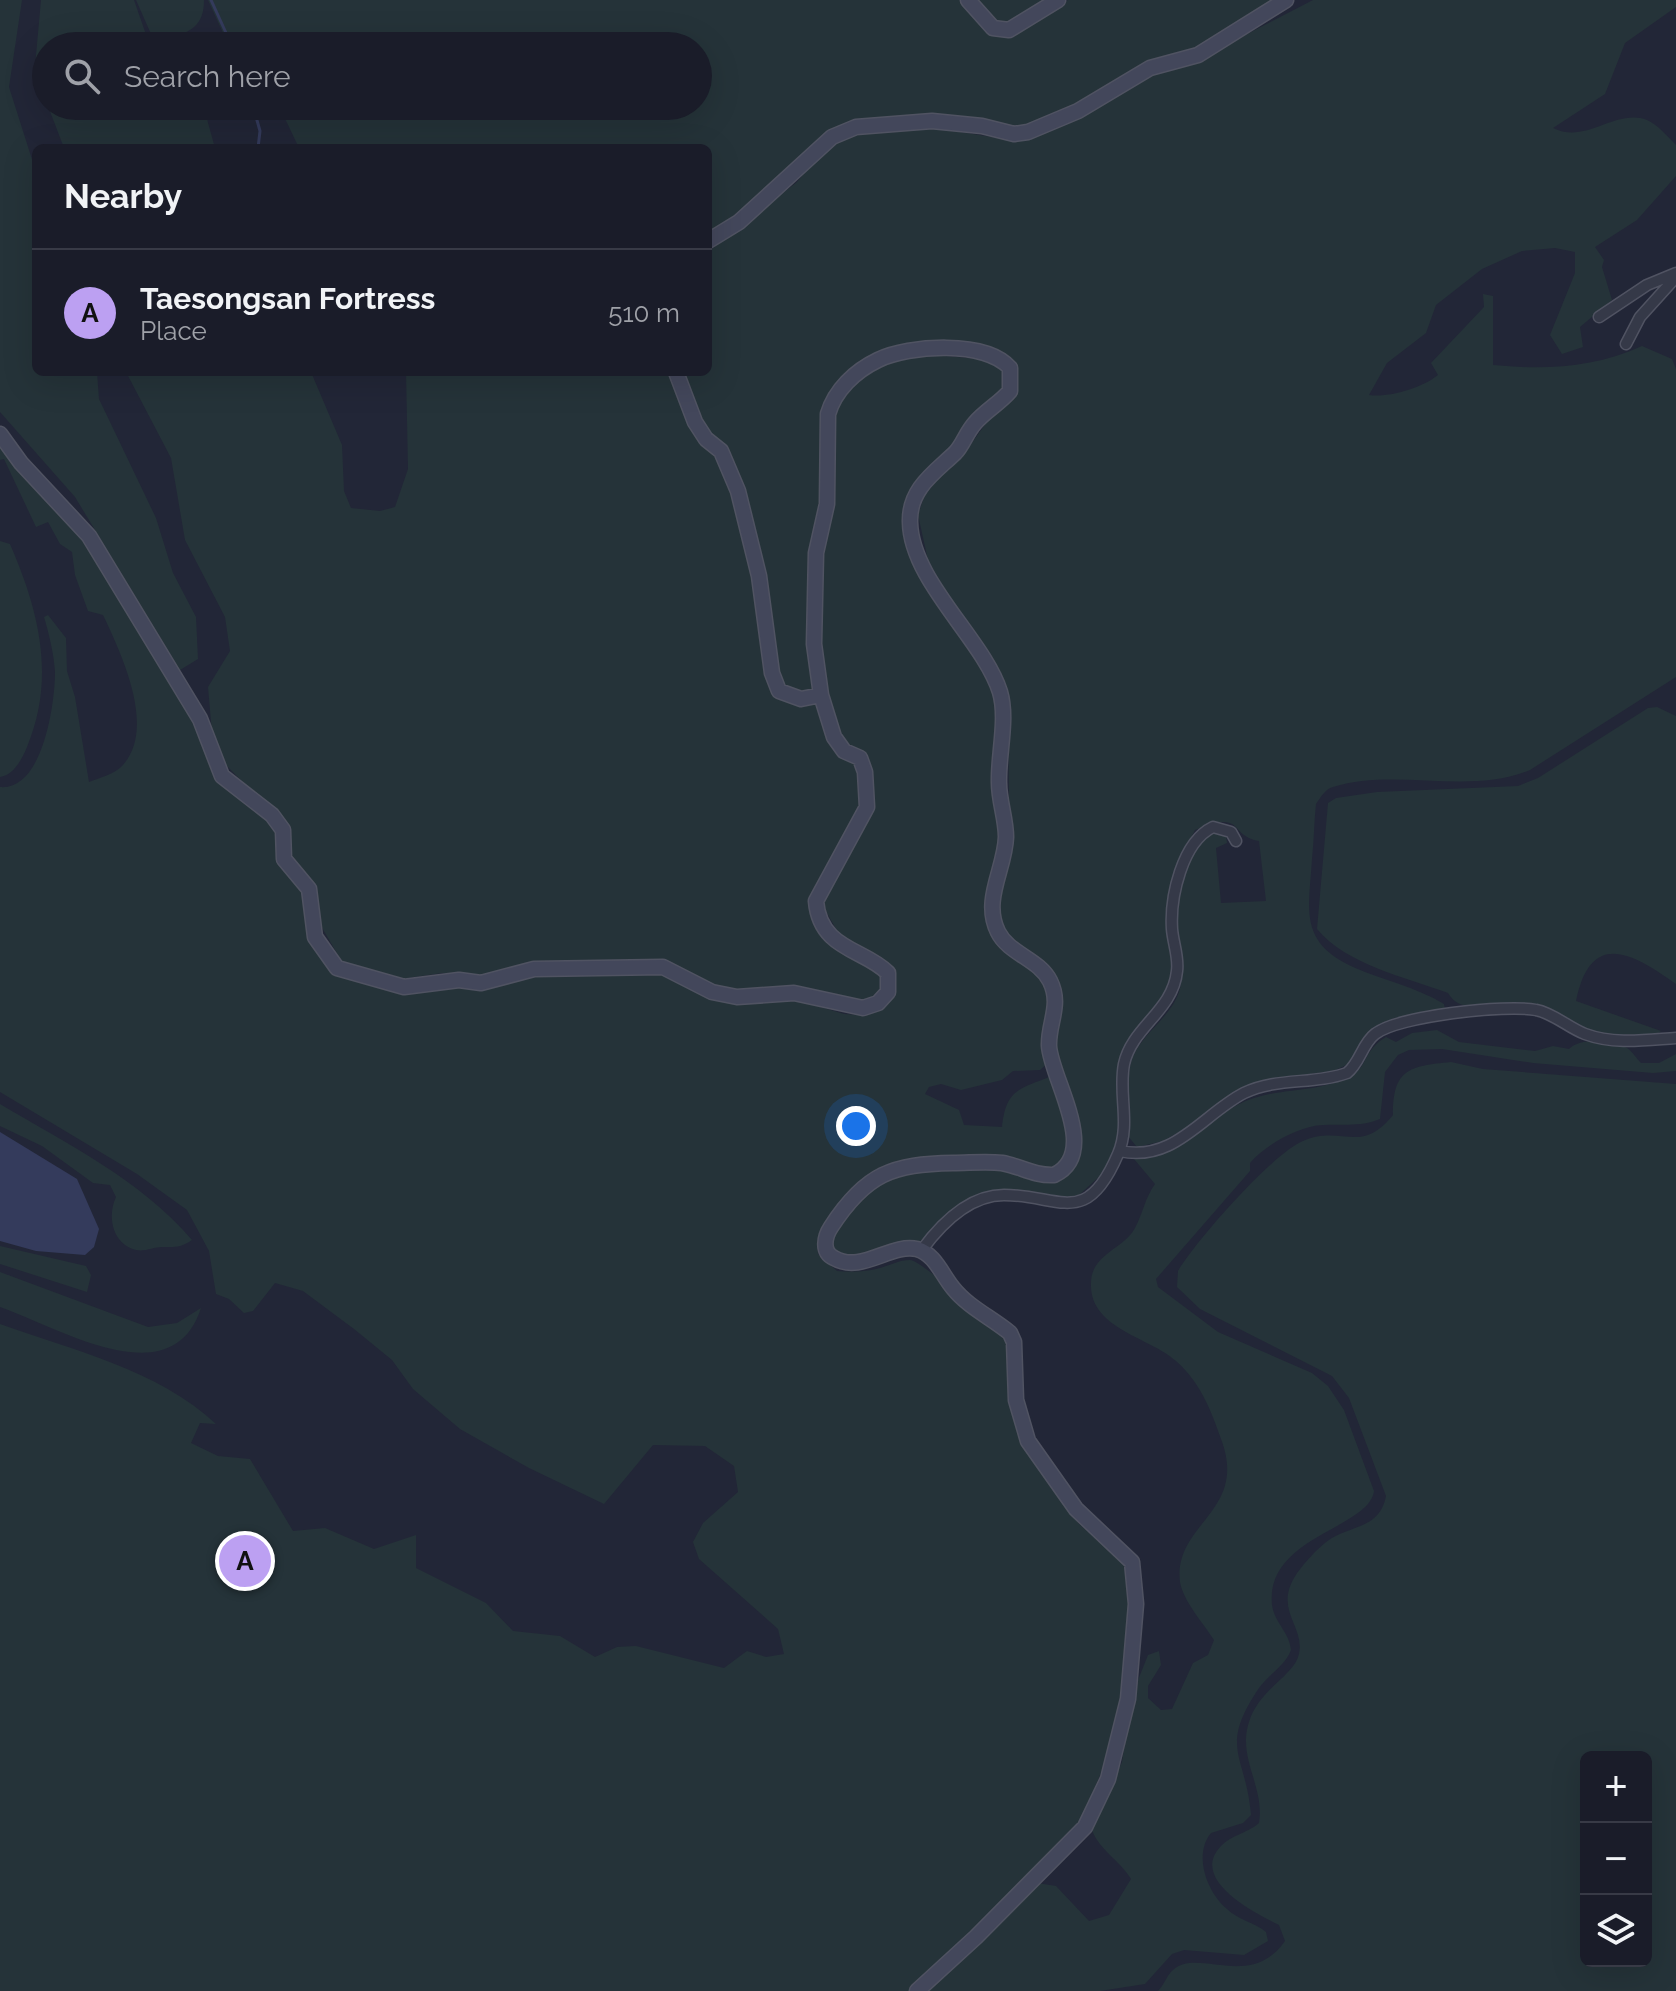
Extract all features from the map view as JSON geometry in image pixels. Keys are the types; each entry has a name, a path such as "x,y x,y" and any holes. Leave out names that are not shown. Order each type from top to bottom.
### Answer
{"street":[{"path":"968,0 993,28 1009,30 1058,0"},
{"path":"712,239 739,222 813,153 844,132 884,124 932,121 982,126 1014,134 1028,132 1078,111 1150,68 1198,55 1226,41 1286,0"},
{"path":"1599,317 1647,285 1676,275"},
{"path":"1626,344 1640,317 1676,275"},
{"path":"0,434 21,463 89,536 200,719 209,751 222,776 272,815 283,830 284,859 309,889 315,937 337,968 404,987 449,980 481,983 534,969 629,965 663,967 712,992 737,997 794,993 863,1008 878,1003 888,992 888,973 879,964 849,952 833,936 817,908 818,892 854,835 868,798 860,758 837,744 821,695 814,644 816,553 827,504 825,459 831,401 846,382 879,359 954,348 983,351 999,357 1013,375 1010,391 973,424 953,455 927,476 914,500 910,521 917,549 945,606 994,677 1000,695 999,781 1006,835 995,885 994,922 1004,942 1039,967 1053,985 1056,1003 1049,1045 1068,1101 1073,1139 1067,1166 1054,1175 1043,1176 995,1163 924,1163 888,1171 861,1192 826,1235 826,1250 833,1258 844,1261 883,1257 913,1248 921,1251 936,1262 954,1290 1010,1333 1014,1342 1016,1400 1028,1441 1076,1509 1126,1553 1134,1570 1136,1604 1125,1711 1108,1779 1085,1827 976,1937 917,1991"},
{"path":"678,376 695,422 706,439 721,451 738,491 759,576 772,673 779,691 801,699 821,695"},
{"path":"921,1251 940,1225 985,1198 1004,1195 1065,1205 1079,1202 1097,1187 1120,1151 1126,1122 1124,1060 1174,990 1178,968 1172,927 1179,879 1187,854 1197,837 1213,827 1231,832 1236,841"},
{"path":"1120,1151 1134,1154 1167,1146 1204,1125 1245,1093 1270,1084 1347,1073 1355,1067 1372,1036 1385,1028 1432,1017 1473,1011 1537,1010 1599,1038 1628,1042 1676,1038"}],"shaded area":[{"path":"0,0 22,0 9,87 32,159 32,376 97,376 99,399 156,518 173,573 196,617 198,659 180,670 75,497 0,412"},
{"path":"41,0 134,0 145,32 38,32"},
{"path":"136,0 204,0 199,22 186,32 150,32"},
{"path":"208,0 964,0 990,30 1036,21 1068,0 1276,0 1222,38 1023,130 853,123 712,233 712,144 297,144 286,120 712,120 712,32 223,32"},
{"path":"976,0 1050,0 1005,24 995,21"},
{"path":"1313,0 1676,0 1676,7 1625,43 1605,94 1553,128 1577,132 1635,118 1651,122 1676,145 1676,176 1637,220 1595,247 1604,260 1602,267 1612,300 1580,327 1583,347 1562,354 1550,335 1575,273 1575,252 1555,248 1522,251 1482,269 1436,305 1426,333 1387,363 1369,395 1405,391 1438,375 1431,363 1484,307 1483,294 1493,296 1493,365 1569,366 1606,359 1642,346 1672,359 1676,369 1676,677 1530,770 1482,781 1382,780 1357,782 1325,791 1316,804 1309,893 1315,935 1335,957 1433,998 1444,1004 1445,1010 1394,1018 1368,1033 1351,1063 1333,1071 1273,1079 1163,1141 1137,1147 1127,1135 1131,1062 1141,1043 1169,1011 1179,992 1178,899 1185,870 1198,845 1218,830 1226,835 1227,843 1216,848 1221,903 1266,901 1259,841 1249,838 1229,823 1211,824 1195,830 1179,861 1168,919 1173,968 1170,987 1118,1065 1120,1119 1115,1155 1102,1174 1078,1196 1062,1200 996,1190 962,1206 937,1223 923,1240 856,1259 833,1253 830,1246 845,1215 866,1193 892,1179 920,1170 951,1167 1014,1173 1044,1180 1075,1151 1055,1046 1059,994 1005,936 998,917 1009,813 1008,699 928,560 918,515 924,497 939,477 961,458 989,419 1014,397 1015,368 1003,352 993,348 968,344 919,345 881,358 830,395 822,503 809,579 806,639 814,689 809,695 798,697 780,682 768,594 743,488 698,416 682,376 712,376 712,249 797,182 828,145 860,132 917,125 1004,139 1029,137 1139,80 1193,62"},
{"path":"53,120 207,120 214,144 62,144"},
{"path":"933,355 993,360 1011,380 988,406 906,518 969,648 996,692 1001,823 991,921 1049,988 1048,1063 1040,1070 1013,1071 1002,1080 961,1090 941,1084 929,1087 925,1094 959,1110 964,1125 1002,1127 1007,1105 1016,1092 1052,1076 1066,1124 1066,1148 1056,1171 948,1156 906,1160 887,1167 875,1174 828,1220 821,1231 818,1254 837,1271 869,1270 906,1260 917,1263 1007,1339 1012,1406 1028,1452 1079,1524 1118,1556 1127,1571 1129,1612 1124,1685 1109,1754 1078,1827 910,1991 0,1991 0,1324 142,1375 193,1405 216,1424 200,1423 191,1443 218,1456 250,1459 293,1531 325,1528 374,1549 416,1535 416,1568 486,1603 513,1631 560,1636 595,1657 617,1647 636,1646 724,1668 747,1651 766,1657 784,1654 778,1629 699,1559 693,1542 703,1523 738,1492 734,1466 705,1446 653,1445 604,1504 529,1468 460,1429 413,1389 392,1360 303,1291 275,1283 253,1311 244,1313 229,1299 216,1294 209,1251 187,1210 137,1174 0,1092 0,787 15,784 27,775 44,743 55,672 44,617 48,615 66,638 67,671 75,697 89,782 122,766 132,751 136,713 127,671 103,615 88,611 75,575 72,552 60,544 48,522 36,527 4,459 0,460 0,439 83,535 193,715 216,778 268,818 275,830 279,860 306,895 312,940 331,971 392,989 516,977 662,972 687,985 794,999 844,1014 861,1015 891,996 895,979 839,934 824,908 825,894 856,844 872,809 872,781 839,736 829,696 822,646 819,563 833,418 851,385 889,362"},
{"path":"128,376 313,376 342,445 344,491 351,508 380,511 395,507 408,469 406,376 671,376 688,419 720,460 737,501 780,698 800,704 820,703 861,771 863,804 813,909 885,978 881,994 865,1002 732,990 711,985 684,970 546,964 517,966 478,976 442,973 394,980 342,962 317,919 311,881 291,854 288,828 224,763 213,744 208,687 230,651 225,617 185,540 171,458"},
{"path":"0,541 10,544 29,594 36,619 42,670 36,721 27,747 13,770 0,777"},
{"path":"1657,707 1676,716 1676,984 1629,957 1615,954 1603,956 1592,964 1583,978 1576,1001 1661,1031 1656,1035 1600,1035 1542,1008 1523,1004 1462,1005 1448,993 1360,961 1329,941 1317,929 1328,803 1336,798 1377,792 1518,786 1538,778 1648,708"},
{"path":"1437,1030 1459,1042 1535,1051 1553,1046 1569,1049 1588,1041 1613,1043 1627,1048 1641,1063 1659,1063 1676,1054 1676,1071 1653,1073 1533,1063 1442,1049 1409,1050 1398,1055 1385,1072 1380,1119 1359,1124 1313,1126 1283,1138 1265,1150 1250,1163 1250,1171 1156,1279 1158,1287 1218,1332 1312,1373 1328,1386 1344,1410 1374,1491 1368,1504 1355,1515 1318,1536 1284,1563 1274,1582 1273,1611 1291,1650 1285,1661 1259,1688 1240,1725 1238,1752 1251,1815 1243,1823 1211,1833 1203,1852 1208,1883 1220,1902 1236,1916 1266,1932 1268,1941 1244,1955 1184,1950 1172,1954 1145,1984 1100,1991 925,1991 1037,1883 1056,1886 1089,1921 1109,1915 1131,1879 1098,1842 1091,1827 1122,1762 1132,1695 1148,1655 1159,1651 1161,1665 1148,1686 1148,1698 1161,1710 1172,1709 1193,1663 1208,1655 1214,1640 1189,1604 1180,1582 1181,1562 1187,1545 1218,1501 1225,1484 1227,1464 1221,1439 1204,1397 1184,1369 1165,1353 1110,1322 1093,1299 1091,1283 1096,1265 1130,1235 1155,1184 1134,1159 1169,1149 1223,1113 1254,1098 1319,1087 1343,1079 1359,1070 1373,1047 1386,1037 1396,1042 1412,1033"},
{"path":"1451,1062 1483,1069 1676,1084 1676,1991 1158,1991 1171,1972 1184,1964 1241,1966 1256,1963 1271,1956 1285,1941 1279,1925 1242,1904 1219,1883 1213,1871 1213,1859 1225,1842 1259,1823 1260,1810 1248,1760 1246,1735 1260,1700 1291,1669 1299,1654 1300,1644 1288,1600 1294,1578 1327,1541 1365,1524 1378,1514 1386,1496 1349,1398 1332,1376 1200,1309 1177,1287 1178,1271 1200,1240 1273,1162 1303,1141 1317,1137 1360,1137 1370,1134 1393,1115 1400,1080 1406,1073 1424,1066"},
{"path":"0,1104 126,1181 172,1218 192,1240 178,1246 142,1250 128,1247 121,1242 114,1228 112,1212 116,1197 110,1185 93,1183 42,1146 0,1126"},
{"path":"0,1246 86,1266 91,1275 87,1292 0,1264"},
{"path":"0,1272 148,1327 177,1323 201,1308 186,1335 165,1349 139,1353 111,1349 0,1307"}],"water":[{"path":"0,1132 77,1179 99,1229 94,1247 85,1255 36,1251 0,1241"}],"waterway":[{"path":"211,0 226,32"},
{"path":"257,120 258,144"}],"place":[{"name":"Taesongsan Fortress","path":"245,1561"}]}
